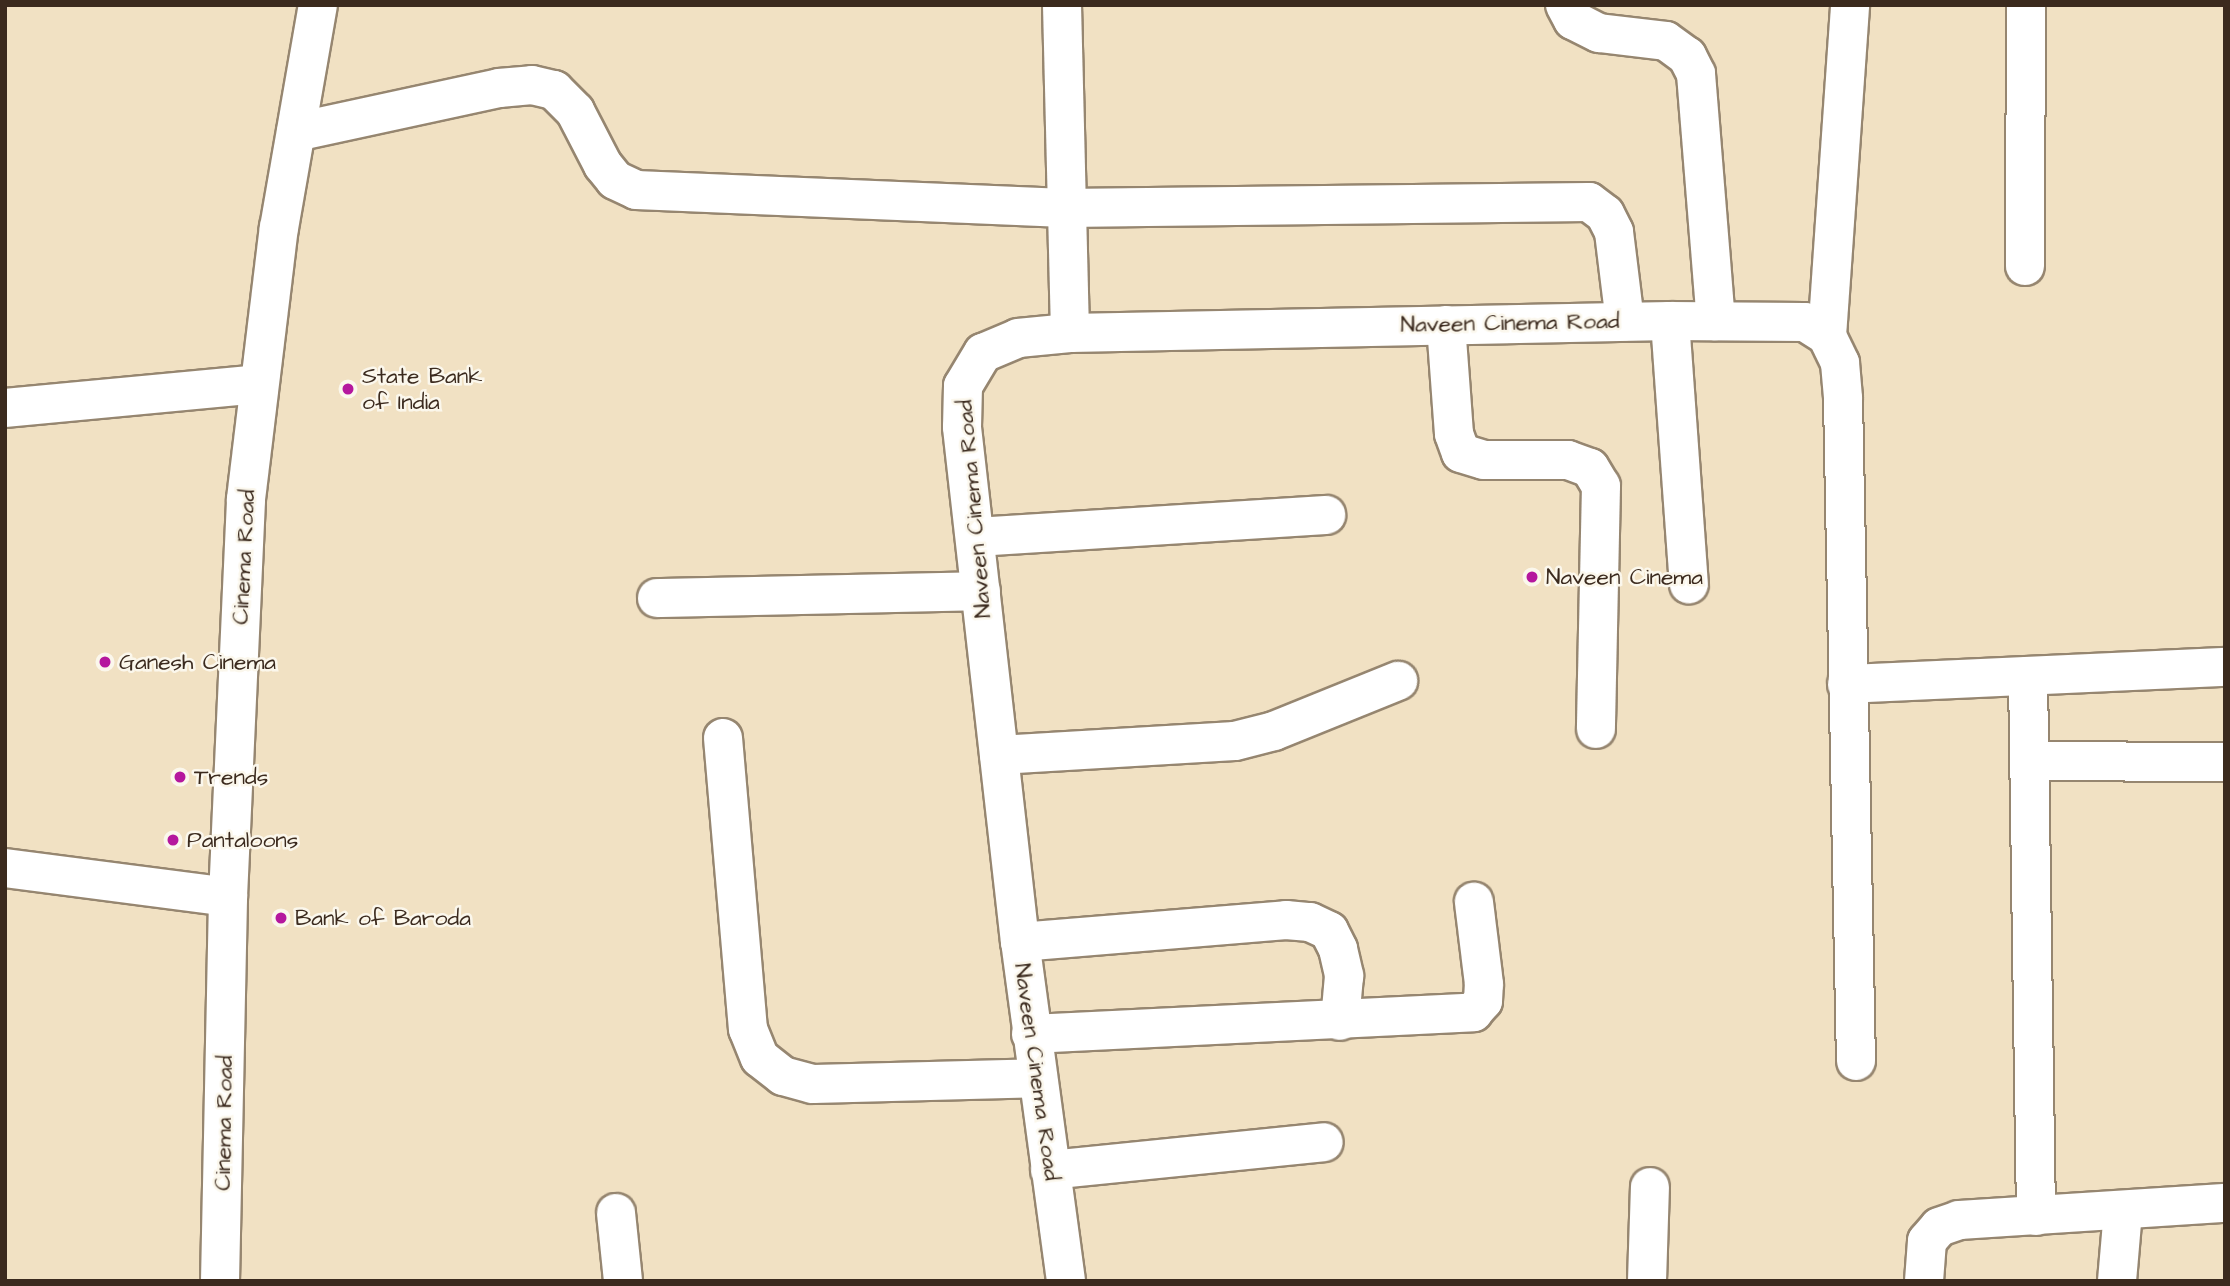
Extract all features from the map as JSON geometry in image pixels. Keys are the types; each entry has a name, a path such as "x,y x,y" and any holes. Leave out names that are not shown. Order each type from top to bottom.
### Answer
{"street":[{"name":"Cinema Road","path":"220,1281 228,897 241,582 258,384 318,5"},
{"path":"1062,5 1070,333"},
{"path":"1565,5 1573,20 1599,33 1666,41 1687,56 1696,74 1716,321"},
{"path":"1850,5 1816,329 1840,363 1843,398 1856,1061"},
{"path":"2025,266 2026,5"},
{"path":"296,132 499,88 532,85 554,90 575,111 603,165 615,180 636,190 1065,208 1589,202 1605,215 1614,232 1625,321"},
{"name":"Naveen Cinema Road","path":"1066,1281 1031,1034 975,537 962,387 983,353 1018,338 1070,333 1625,321 1716,321 1816,329"},
{"path":"1670,321 1689,584"},
{"path":"1446,325 1454,434 1461,453 1484,460 1568,460 1590,468 1601,486 1596,729"},
{"path":"5,408 258,384"},
{"path":"975,537 1326,515"},
{"path":"657,598 981,590"},
{"path":"1847,684 2225,667"},
{"path":"2028,676 2036,1216"},
{"path":"999,755 1235,741 1273,731 1398,681"},
{"path":"723,738 748,1029 760,1058 783,1076 813,1084 1037,1078"},
{"path":"2029,761 2225,762"},
{"path":"5,868 228,897"},
{"path":"1031,1034 1340,1021 1473,1012 1483,1001 1484,984 1474,902"},
{"path":"1020,943 1286,920 1310,922 1329,931 1338,949 1344,976 1340,1021"},
{"path":"1050,1170 1324,1142"},
{"path":"1647,1281 1650,1187"},
{"path":"1924,1281 1927,1241 1939,1227 1959,1220 2225,1203"},
{"path":"2117,1281 2123,1211"},
{"path":"616,1213 623,1281"}],"place":[{"name":"State Bank of India","path":"348,389"},
{"name":"Naveen Cinema","path":"1532,577"},
{"name":"Ganesh Cinema","path":"105,662"},
{"name":"Trends","path":"180,777"},
{"name":"Pantaloons","path":"173,840"},
{"name":"Bank of Baroda","path":"281,918"}]}
